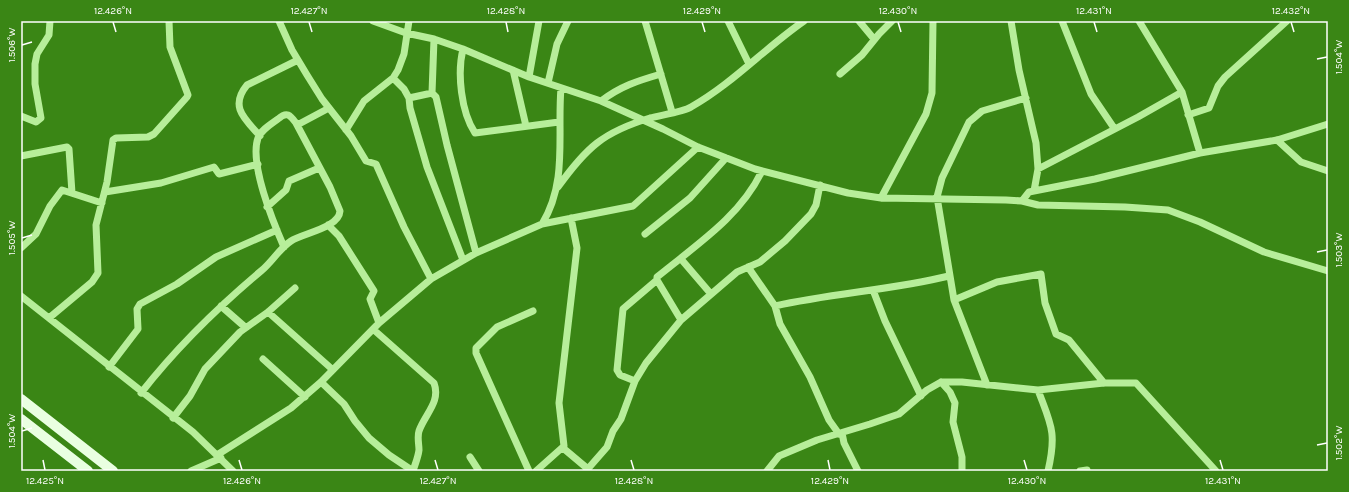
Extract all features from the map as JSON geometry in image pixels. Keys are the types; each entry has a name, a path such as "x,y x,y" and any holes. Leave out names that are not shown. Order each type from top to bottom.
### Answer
{"main road":[{"path":"21,399 113,471"},
{"path":"21,419 88,471"}],"street":[{"path":"21,116 36,122 41,118 35,84 35,64 37,54 49,35 50,21"},
{"path":"49,318 92,282 98,273 96,224 105,192 114,140 116,138 148,137 154,134 187,97 170,47 169,21"},
{"path":"279,21 298,60 329,108 346,130 366,161 376,164 404,227 431,279"},
{"path":"373,21 406,33 434,39 463,49 529,77 601,101 698,147 762,171 848,193 881,198 937,197 960,200 1022,201 1038,205 1125,206 1168,210 1186,216 1264,252 1328,271"},
{"path":"346,130 364,101 393,78 398,70 404,54 409,21"},
{"path":"529,77 539,21"},
{"path":"548,83 557,44 568,21"},
{"path":"645,21 672,112"},
{"path":"728,21 749,64"},
{"path":"558,188 591,146 614,131 643,120 690,108 738,74 781,37 804,21"},
{"path":"859,21 874,40"},
{"path":"840,74 862,54 892,21"},
{"path":"881,198 926,114 932,92 933,21"},
{"path":"1011,21 1036,143 1038,169 1034,191"},
{"path":"1062,21 1090,94 1114,128"},
{"path":"1139,21 1182,92 1200,153"},
{"path":"1188,115 1209,108 1218,86 1225,77 1286,21"},
{"path":"434,39 432,93 436,97 476,253"},
{"path":"463,49 461,85 464,104 474,133 559,122"},
{"path":"260,136 242,116 238,102 242,90 247,85 298,60"},
{"path":"514,70 526,126"},
{"path":"601,101 620,88 661,74"},
{"path":"393,78 404,89 409,98 410,108 427,167 463,260"},
{"path":"542,224 548,214 558,188 560,164 560,88"},
{"path":"1038,169 1114,128 1138,117 1182,92"},
{"path":"409,98 432,93"},
{"path":"987,385 954,300 937,197 942,178 969,122 982,111 1026,98"},
{"path":"296,123 299,124 329,108"},
{"path":"141,392 166,360 221,306 271,262 284,247 293,240 328,225 338,217 340,211 330,187 292,116 288,114 282,116 260,136 256,149 263,193 267,207 284,247"},
{"path":"1022,201 1030,192 1095,179 1200,153 1277,140 1328,124"},
{"path":"1277,140 1301,162 1328,171"},
{"path":"21,156 67,147 69,149 72,193"},
{"path":"191,471 219,457 278,418 321,382 374,330 379,323 431,279 476,253 542,224 633,206 698,147"},
{"path":"645,234 690,198 726,158"},
{"path":"105,192 161,183 214,167 220,174 258,164"},
{"path":"267,207 286,190 289,181 319,168"},
{"path":"635,381 620,375 617,370 623,309 657,280 657,276 681,259 740,206 756,184 762,171"},
{"path":"571,218 577,248 577,265 560,396 563,448 587,470 607,447 613,431 621,419 635,381 646,363 681,320 737,272 775,250 811,214 816,205 820,185"},
{"path":"21,248 36,234 50,206 60,192 65,190 102,203"},
{"path":"328,225 339,236 374,291 370,299 379,323"},
{"path":"109,367 136,332 137,309 140,304 177,284 216,257 277,230"},
{"path":"681,259 710,294"},
{"path":"748,267 775,306 780,324 810,377 829,420 840,433 858,471"},
{"path":"954,300 997,282 1041,274 1045,303 1056,334 1069,340 1104,382"},
{"path":"775,306 812,298 919,284 949,276"},
{"path":"657,280 681,320"},
{"path":"173,418 190,396 205,369 245,328 268,312 295,288"},
{"path":"873,290 885,321 921,396"},
{"path":"21,296 173,418 219,457 233,471"},
{"path":"221,306 245,328"},
{"path":"528,471 476,353 476,348 497,327 533,311"},
{"path":"268,312 333,370"},
{"path":"321,382 344,404 355,421 369,438 389,455 413,471 418,459 419,432 432,408 437,395 436,390 434,383 374,330"},
{"path":"263,359 304,397"},
{"path":"941,382 950,392 955,403 953,422 962,457 962,471"},
{"path":"767,471 779,456 817,440 899,414 941,382 962,382 1038,390 1104,382 1136,383 1216,471"},
{"path":"1038,390 1053,430 1052,450 1048,471"},
{"path":"536,471 543,463 563,448"},
{"path":"470,457 479,471"}]}
